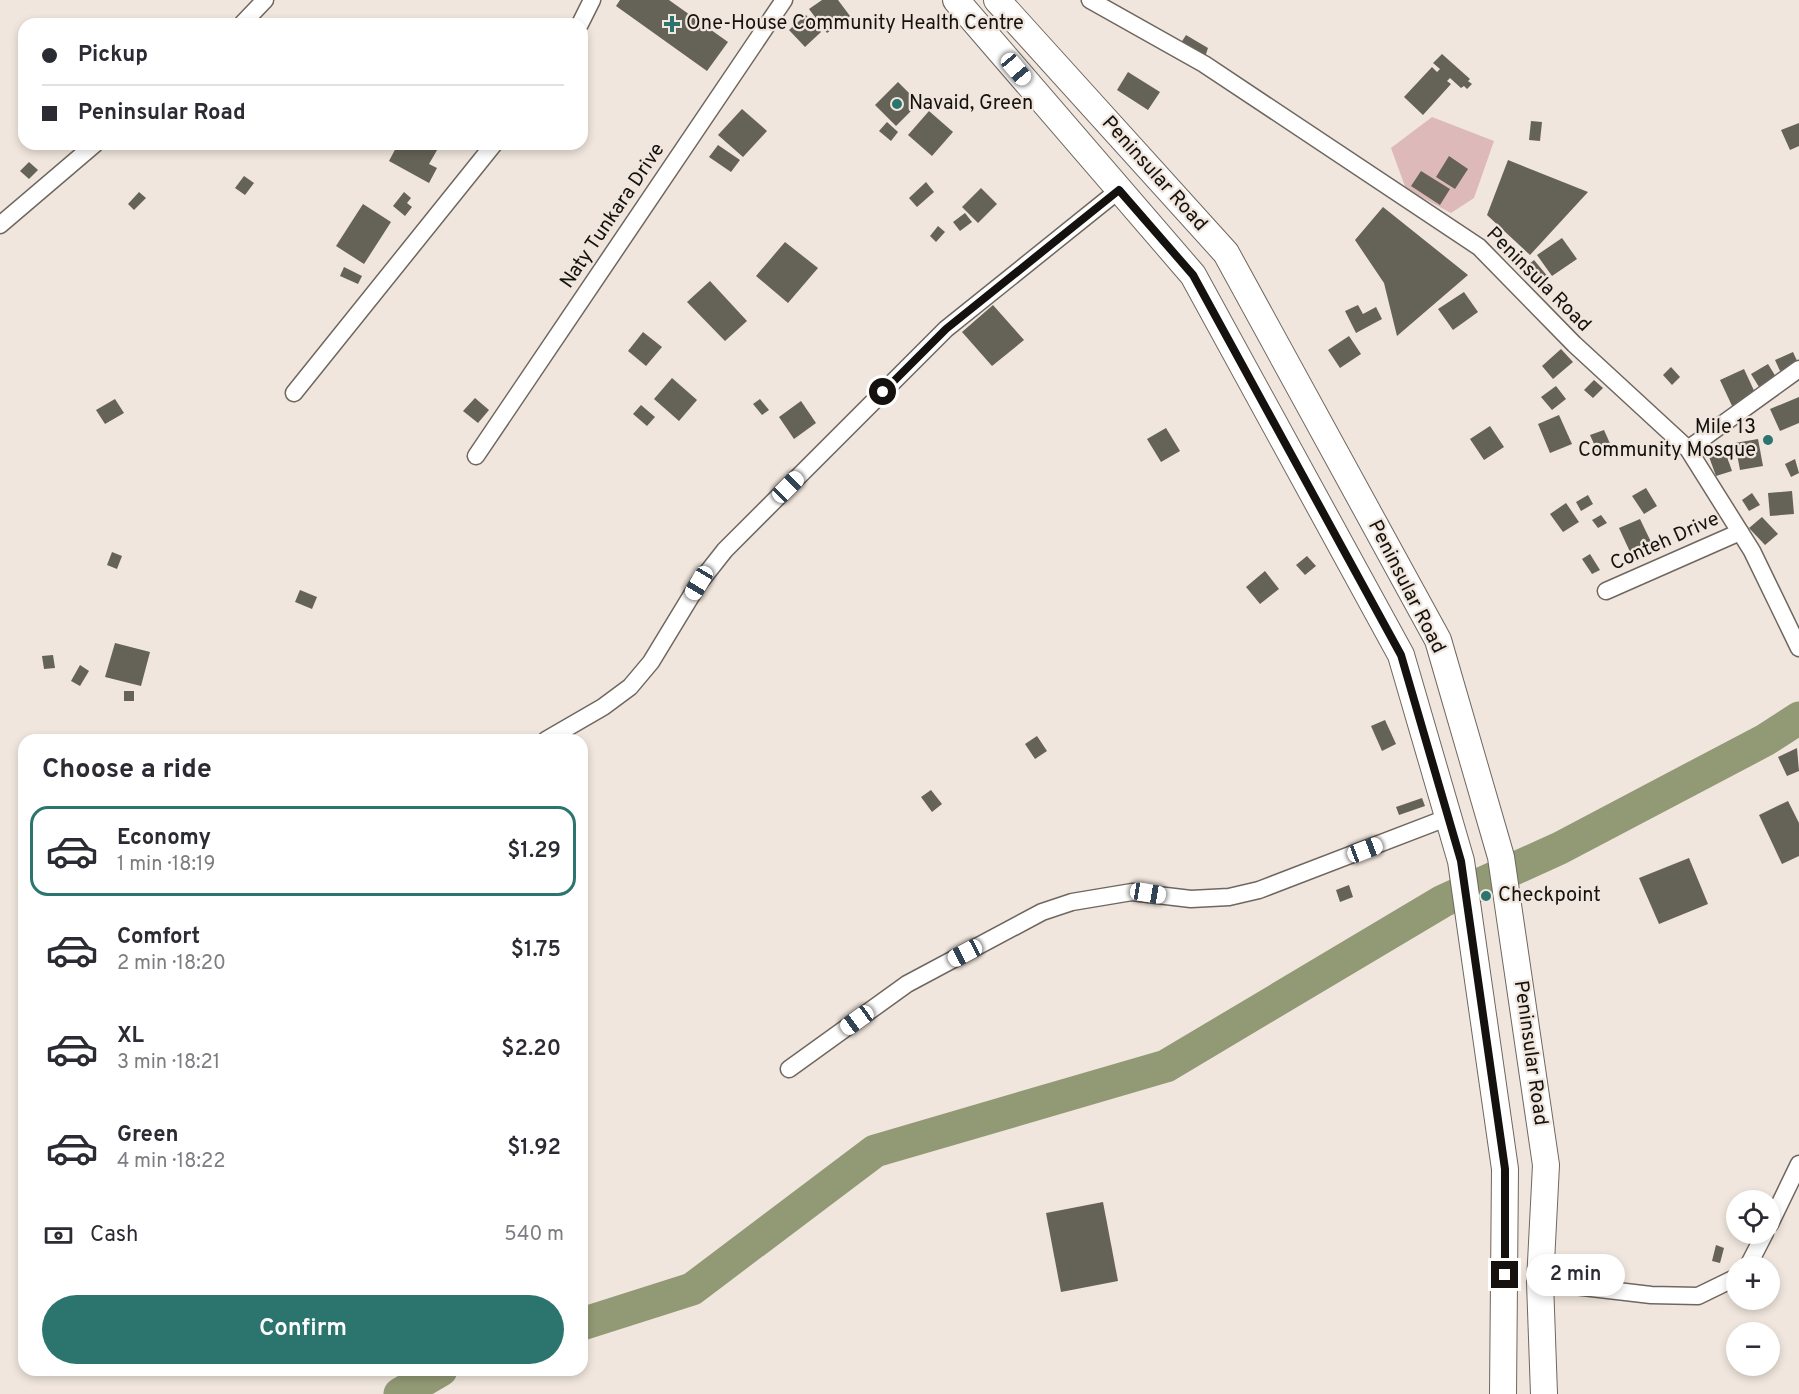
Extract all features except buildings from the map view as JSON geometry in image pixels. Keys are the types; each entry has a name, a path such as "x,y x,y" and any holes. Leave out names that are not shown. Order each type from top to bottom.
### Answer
{"main road":[{"name":"Peninsular Road","path":"956,0 1193,275 1401,655 1461,861 1471,922 1505,1169 1503,1394"},
{"name":"Peninsular Road","path":"997,0 1226,253 1438,640 1501,857 1546,1165 1540,1282 1544,1394"}],"street":[{"path":"248,18 265,0"},
{"path":"582,18 592,0"},
{"name":"Naty Tunkara Drive","path":"476,456 784,0"},
{"name":"Peninsula Road","path":"1090,0 1204,64 1479,247 1574,344 1688,450 1752,551 1799,648"},
{"path":"0,225 88,150"},
{"path":"294,393 489,150"},
{"path":"556,734 603,707 630,687 651,662 699,583 725,550 946,329 1119,190"},
{"path":"1688,450 1799,369"},
{"name":"Conteh Drive","path":"1606,591 1740,532"},
{"path":"789,1070 907,984 1042,912 1072,902 1132,892 1207,899 1259,890 1449,817"},
{"path":"1780,1203 1799,1164"},
{"path":"1540,1282 1651,1295 1698,1296 1726,1282"}],"shaded area":[{"path":"1432,117 1494,141 1474,198 1451,213 1406,189 1391,148"}],"waterway":[{"path":"588,1322 692,1289 875,1151 1166,1066 1443,901 1560,848 1765,740 1799,718"},
{"path":"400,1394 431,1376"}],"place":[{"name":"One-House Community Health Centre","path":"672,24"},
{"name":"Navaid, Green","path":"897,104"},
{"name":"Mile 13 Community Mosque","path":"1768,440"},
{"name":"Checkpoint","path":"1486,896"}],"route":[{"path":"883,392 946,329 1119,190 1193,275 1401,655 1461,861 1505,1169 1505,1275"}]}
